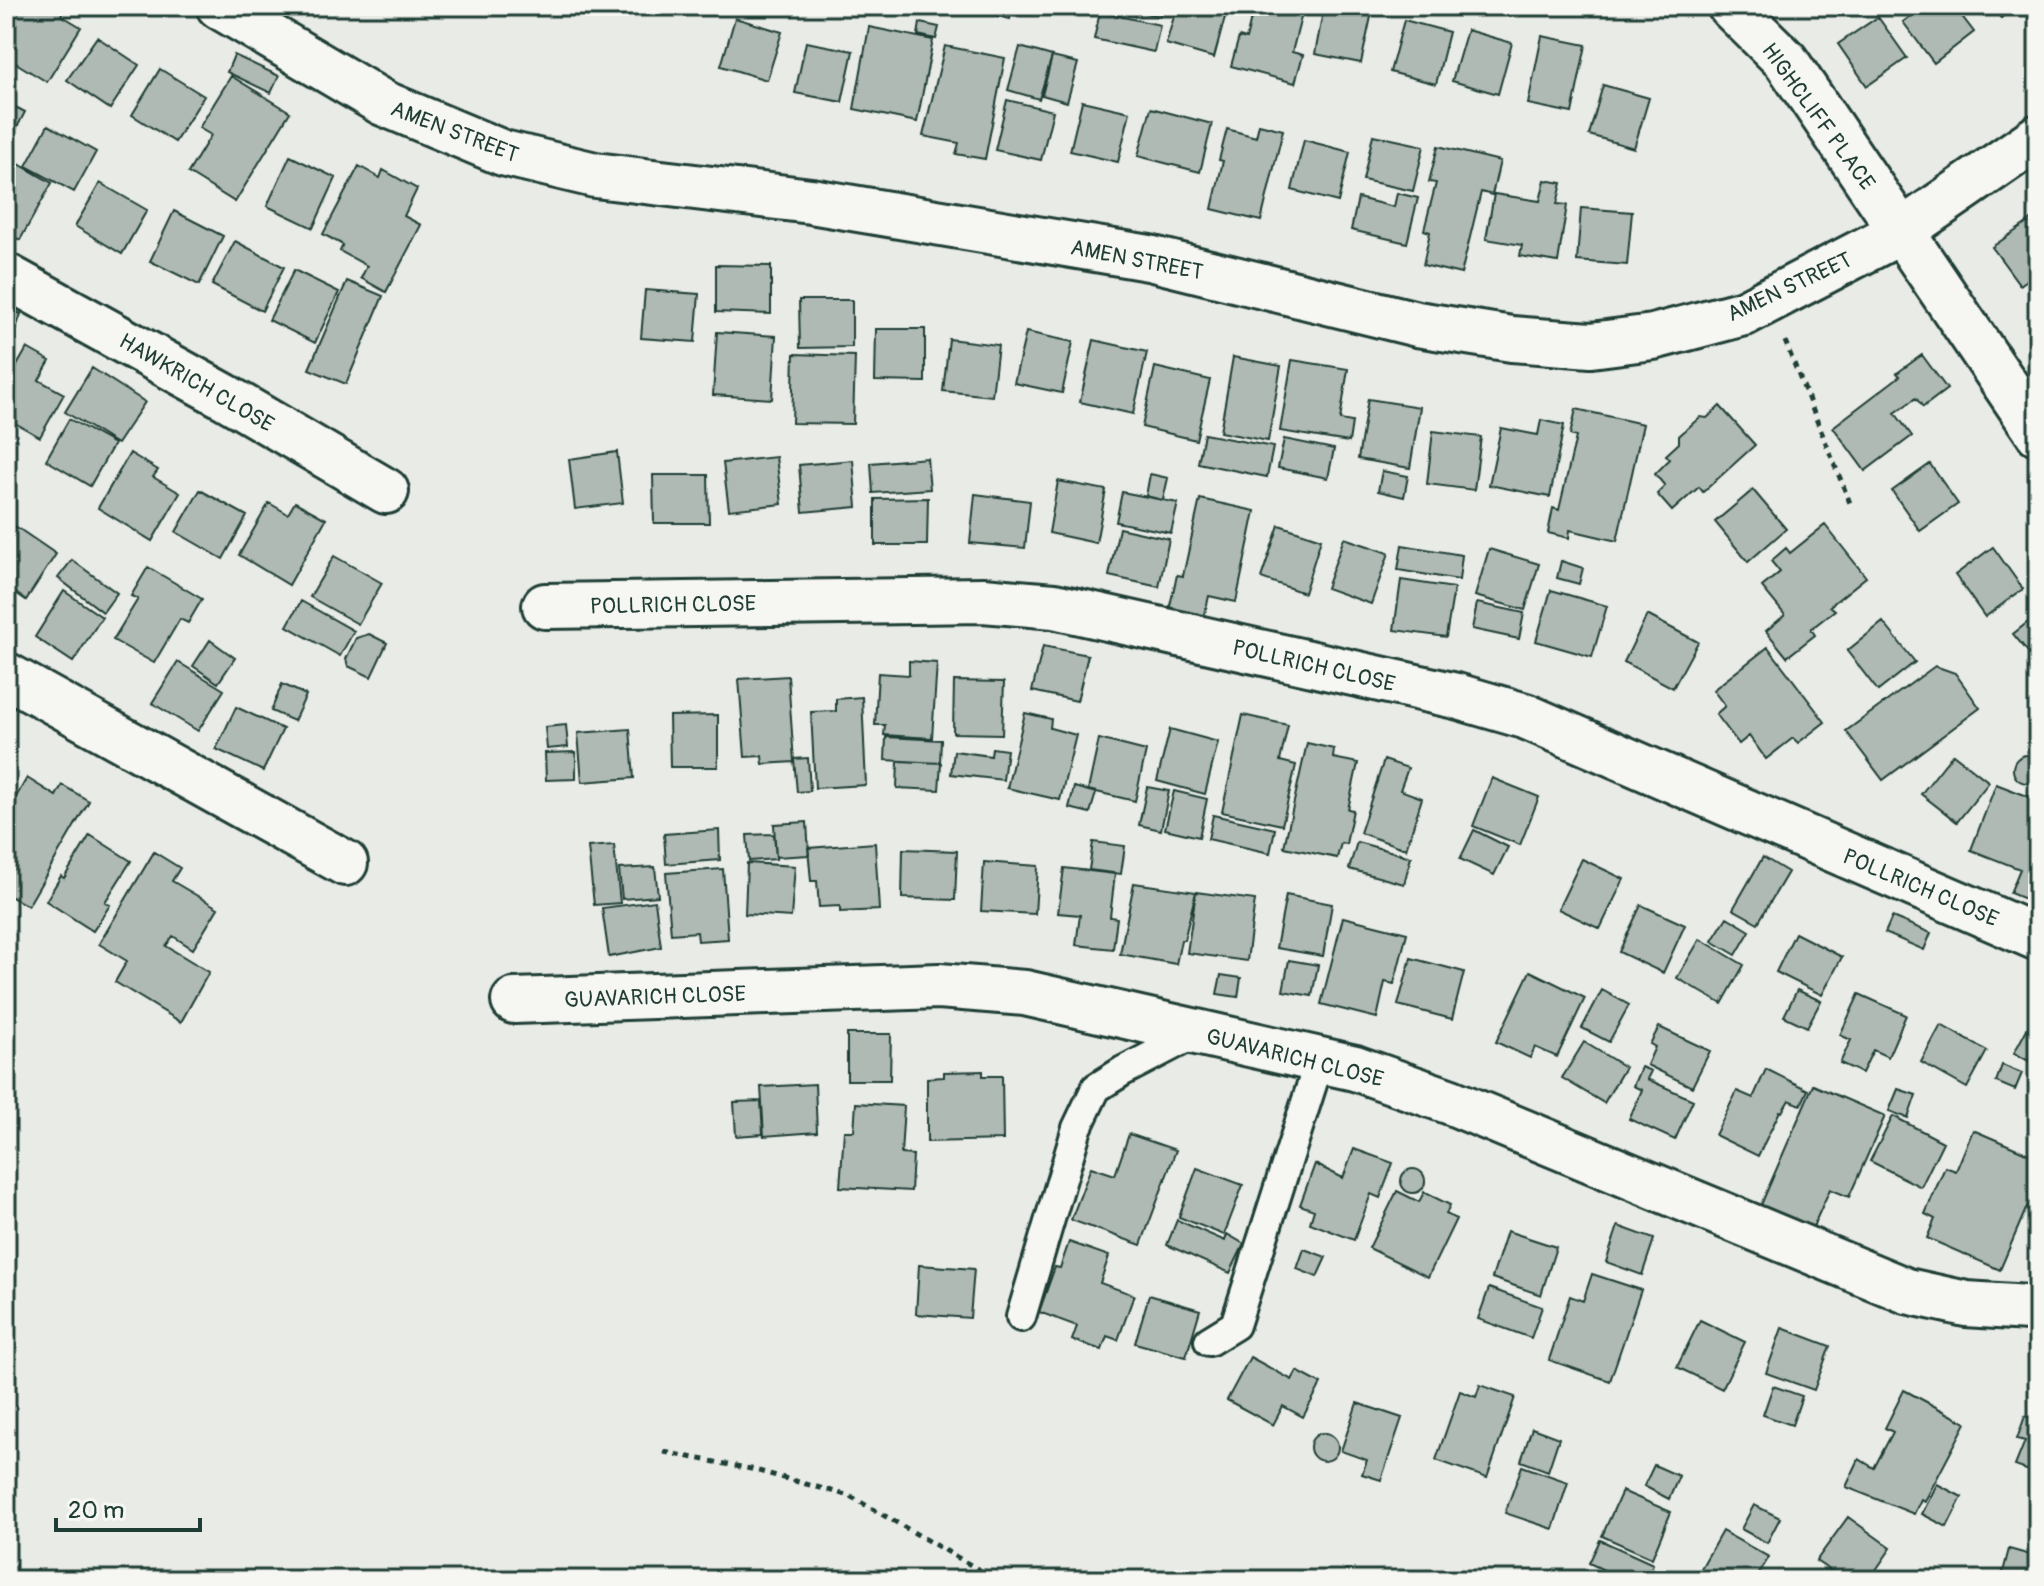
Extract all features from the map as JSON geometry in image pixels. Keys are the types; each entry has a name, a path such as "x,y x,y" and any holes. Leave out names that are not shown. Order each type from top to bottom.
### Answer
{"street":[{"name":"AMEN STREET","path":"219,6 383,103 503,153 595,175 811,201 1149,258 1417,324 1512,339 1591,345 1653,337 1744,313 1902,231 2038,137"},
{"name":"HIGHCLIFF PLACE","path":"1730,6 1786,61 2038,433"},
{"name":"HAWKRICH CLOSE","path":"6,276 224,396 386,491"},
{"name":"POLLRICH CLOSE","path":"545,606 983,600 1054,606 1456,696 1525,716 2038,938"},
{"path":"6,675 345,863"},
{"name":"GUAVARICH CLOSE","path":"514,1001 939,986 1025,993 1355,1068 1451,1102 1907,1291 1966,1304 2029,1308 2038,1305"}],"lane":[{"path":"1021,1317 1077,1128 1096,1088 1198,1032"},
{"path":"1209,1341 1235,1325 1320,1059"}],"path":[{"path":"1769,300 1852,508"},
{"path":"664,1452 751,1469 850,1496 997,1580"}],"building":[{"path":"11,6 67,6 61,15 81,27 47,82 6,57 6,14"},
{"path":"885,6 941,6 939,15"},
{"path":"989,6 1014,6 1010,19 987,13"},
{"path":"1108,6 1162,6 1160,16"},
{"path":"1177,6 1228,6 1214,58 1166,44"},
{"path":"1254,6 1304,6 1292,52 1303,55 1295,83 1231,66 1239,37 1246,39"},
{"path":"1324,6 1372,12 1361,63 1315,54"},
{"path":"1924,6 1954,6 1974,32 1934,63 1903,22"},
{"path":"1990,6 2014,6 2001,18"},
{"path":"1100,12 1160,25 1154,52 1094,39"},
{"path":"1878,17 1907,58 1867,86 1838,44"},
{"path":"735,18 782,32 767,80 721,66"},
{"path":"1404,20 1449,32 1436,84 1390,72"},
{"path":"920,23 939,27 936,39 918,35"},
{"path":"869,27 933,40 917,122 854,109"},
{"path":"1467,30 1512,43 1498,94 1452,81"},
{"path":"1542,36 1586,45 1572,113 1528,104"},
{"path":"97,37 139,65 110,109 67,80"},
{"path":"806,42 853,51 842,102 795,93"},
{"path":"945,46 1005,58 985,159 956,154 959,143 923,136"},
{"path":"1020,47 1052,56 1039,99 1008,90"},
{"path":"234,55 279,76 271,93 227,72"},
{"path":"1052,57 1078,63 1067,102 1042,95"},
{"path":"160,69 204,96 175,142 132,115"},
{"path":"231,76 290,112 235,202 188,173 211,135 199,128"},
{"path":"1603,85 1649,98 1634,148 1589,135"},
{"path":"1007,100 1053,111 1041,160 995,150"},
{"path":"1082,101 1130,112 1118,162 1070,151"},
{"path":"6,102 25,112 6,149"},
{"path":"1151,108 1212,124 1200,172 1138,156"},
{"path":"1259,124 1283,130 1261,221 1212,209 1227,129 1256,137"},
{"path":"48,125 96,152 74,192 26,166"},
{"path":"1373,135 1424,146 1413,191 1363,180"},
{"path":"1304,140 1350,152 1338,202 1292,190"},
{"path":"1438,146 1500,161 1492,195 1481,192 1461,274 1423,265 1430,232 1424,230 1436,183 1429,182"},
{"path":"290,156 336,178 313,228 267,206"},
{"path":"10,159 52,183 20,240 6,233 6,167"},
{"path":"359,166 380,178 383,170 417,189 404,216 421,225 386,292 361,278 367,266 340,251 343,245 323,234"},
{"path":"1545,180 1562,183 1557,204 1567,205 1558,262 1520,256 1522,245 1486,239 1494,194 1540,201"},
{"path":"100,183 147,210 122,254 75,226"},
{"path":"1397,193 1418,198 1407,243 1351,230 1358,198 1394,207"},
{"path":"1581,208 1632,212 1627,265 1577,261"},
{"path":"174,211 223,236 199,285 150,261"},
{"path":"2036,217 2038,272 2020,285 1992,247"},
{"path":"235,241 284,267 262,311 212,285"},
{"path":"716,265 771,266 771,314 716,312"},
{"path":"294,270 339,292 315,343 269,320"},
{"path":"347,281 383,296 346,384 309,369"},
{"path":"645,290 699,294 695,342 641,338"},
{"path":"799,300 852,300 852,347 800,348"},
{"path":"6,309 21,314 6,358"},
{"path":"876,329 925,329 925,382 875,381"},
{"path":"717,332 776,336 772,399 713,395"},
{"path":"1026,332 1073,342 1062,393 1014,383"},
{"path":"949,339 998,345 992,396 943,391"},
{"path":"1094,340 1147,352 1133,414 1080,402"},
{"path":"27,348 50,361 39,380 64,394 40,437 6,418 6,385"},
{"path":"794,354 855,356 853,424 792,423"},
{"path":"1922,355 1947,389 1923,407 1916,398 1895,413 1912,436 1865,471 1833,427 1900,376 1897,373"},
{"path":"1233,357 1281,366 1268,441 1220,432"},
{"path":"1292,360 1348,369 1340,420 1352,422 1349,442 1280,431"},
{"path":"1155,367 1210,380 1196,440 1142,427"},
{"path":"92,368 145,402 117,444 65,412"},
{"path":"1368,399 1420,407 1410,468 1358,459"},
{"path":"1720,406 1755,445 1703,492 1699,487 1672,511 1657,494 1665,486 1655,474 1670,459 1666,455 1679,443 1679,436 1700,417 1707,418"},
{"path":"1576,409 1643,424 1617,541 1570,530 1569,538 1548,533 1553,508 1559,510 1576,437 1570,435"},
{"path":"69,419 114,444 90,486 46,460"},
{"path":"1541,420 1564,425 1550,497 1489,485 1501,428 1538,435"},
{"path":"1433,431 1481,437 1474,490 1427,484"},
{"path":"1204,434 1273,447 1267,477 1198,463"},
{"path":"1284,439 1334,449 1328,478 1278,468"},
{"path":"617,452 623,503 575,509 569,459"},
{"path":"130,453 158,470 153,477 180,493 152,541 98,508"},
{"path":"776,457 782,504 729,510 723,463"},
{"path":"927,458 930,489 873,493 871,463"},
{"path":"853,460 857,507 803,512 799,465"},
{"path":"1930,464 1958,504 1920,531 1892,491"},
{"path":"1382,471 1408,476 1404,497 1378,491"},
{"path":"1150,474 1168,478 1163,500 1146,496"},
{"path":"653,475 708,475 709,523 654,523"},
{"path":"1058,481 1106,490 1096,543 1049,533"},
{"path":"200,490 247,516 223,559 176,532"},
{"path":"1753,490 1786,529 1748,562 1715,522"},
{"path":"1122,492 1178,503 1171,533 1116,522"},
{"path":"975,494 1030,501 1025,548 970,543"},
{"path":"928,498 927,545 875,545 875,499"},
{"path":"1200,499 1255,511 1236,602 1209,596 1204,617 1169,610 1177,575 1183,576"},
{"path":"295,502 326,519 289,585 239,555 269,503 288,514"},
{"path":"1279,525 1321,539 1304,593 1261,578"},
{"path":"1825,525 1866,577 1830,606 1835,610 1811,629 1815,635 1787,657 1766,631 1785,615 1762,587 1780,572 1771,561 1786,548 1790,553"},
{"path":"15,526 56,554 26,600 6,586 6,540"},
{"path":"1119,528 1169,539 1159,587 1109,576"},
{"path":"1344,538 1389,553 1371,604 1326,588"},
{"path":"1402,545 1462,555 1459,580 1398,570"},
{"path":"1993,547 2023,589 1985,617 1955,575"},
{"path":"1489,549 1539,564 1525,610 1475,596"},
{"path":"334,556 382,583 358,624 310,597"},
{"path":"72,560 117,593 103,612 58,578"},
{"path":"1561,561 1583,568 1579,584 1557,578"},
{"path":"148,567 202,599 188,623 180,619 154,663 113,640 138,599 131,596"},
{"path":"1401,580 1454,588 1446,637 1394,630"},
{"path":"1551,590 1607,606 1592,657 1536,641"},
{"path":"64,591 102,617 73,662 35,637"},
{"path":"301,601 354,631 340,656 287,626"},
{"path":"1477,603 1524,613 1519,639 1472,629"},
{"path":"2038,614 2038,664 2013,634"},
{"path":"1647,615 1698,642 1673,688 1624,662"},
{"path":"1883,622 1915,662 1878,691 1847,651"},
{"path":"369,634 387,643 371,677 348,666 346,659 356,638"},
{"path":"210,640 235,658 218,683 193,666"},
{"path":"1043,646 1088,655 1077,701 1032,691"},
{"path":"1768,647 1825,722 1798,743 1793,738 1766,759 1749,736 1739,744 1716,714 1725,706 1713,690"},
{"path":"909,661 937,663 932,738 884,735 885,725 875,725 878,673 909,675"},
{"path":"178,662 224,690 198,731 152,703"},
{"path":"1935,666 1955,673 1980,708 1883,780 1846,731"},
{"path":"788,676 794,762 763,764 762,756 745,757 739,679"},
{"path":"954,681 1004,682 1002,734 953,733"},
{"path":"282,684 306,695 294,721 271,711"},
{"path":"862,697 866,785 815,788 811,712 836,711 836,699"},
{"path":"236,707 283,729 263,771 216,749"},
{"path":"1025,713 1051,719 1050,728 1076,735 1060,800 1007,788"},
{"path":"718,715 718,767 670,767 669,716"},
{"path":"1243,715 1288,725 1280,761 1296,765 1282,825 1222,812"},
{"path":"566,725 568,747 547,749 545,727"},
{"path":"630,729 634,778 582,782 578,733"},
{"path":"1170,729 1218,742 1205,794 1157,781"},
{"path":"886,737 941,740 940,763 885,760"},
{"path":"1099,739 1146,751 1135,801 1088,790"},
{"path":"1307,743 1334,749 1333,758 1358,763 1348,809 1353,810 1346,844 1341,843 1337,858 1284,847"},
{"path":"992,748 1007,750 1003,780 951,774 954,751 991,756"},
{"path":"576,752 576,779 546,780 545,753"},
{"path":"1953,754 1989,782 1957,822 1921,794"},
{"path":"2027,755 2037,759 2041,769 2037,779 2027,783 2017,779 2013,769 2017,759"},
{"path":"808,758 810,791 797,792 794,759"},
{"path":"1384,760 1408,768 1400,790 1422,798 1406,849 1360,833"},
{"path":"898,761 941,763 939,790 897,788"},
{"path":"27,778 56,796 62,785 89,801 28,906 6,894 6,814"},
{"path":"1492,778 1539,797 1520,845 1473,826"},
{"path":"1996,784 2038,800 2038,835 2030,858 2038,860 2038,887 2032,902 2010,893 2020,869 1971,850"},
{"path":"1074,787 1096,793 1090,813 1069,808"},
{"path":"1147,787 1169,791 1161,830 1139,825"},
{"path":"1174,791 1207,799 1199,837 1165,829"},
{"path":"1213,815 1275,829 1270,853 1208,839"},
{"path":"807,822 809,855 776,857 774,824"},
{"path":"719,830 720,860 666,864 664,834"},
{"path":"1474,830 1508,847 1494,875 1460,859"},
{"path":"774,834 776,859 749,861 747,835"},
{"path":"90,835 131,861 105,902 110,905 93,931 46,901"},
{"path":"1093,842 1125,846 1121,874 1089,870"},
{"path":"1357,842 1411,857 1404,884 1349,869"},
{"path":"875,843 879,910 840,912 840,906 819,907 817,881 811,881 808,848"},
{"path":"614,845 620,903 594,905 588,847"},
{"path":"903,849 957,851 955,900 902,898"},
{"path":"154,852 180,868 172,881 218,908 193,949 173,936 166,946 209,972 181,1022 115,982 127,961 99,944"},
{"path":"1763,857 1788,872 1758,923 1733,909"},
{"path":"1582,859 1624,879 1600,929 1558,909"},
{"path":"984,862 1038,866 1035,914 981,911"},
{"path":"747,863 795,866 791,917 745,914"},
{"path":"655,867 658,896 622,899 619,869"},
{"path":"1064,868 1115,874 1110,917 1117,918 1113,949 1076,945 1080,915 1058,913"},
{"path":"723,869 728,939 698,941 697,932 671,934 666,873"},
{"path":"1134,883 1196,892 1176,964 1120,954"},
{"path":"1196,892 1255,900 1247,961 1187,953"},
{"path":"1286,895 1332,904 1323,956 1276,948"},
{"path":"655,901 661,947 609,957 602,908"},
{"path":"1641,905 1685,925 1663,973 1619,952"},
{"path":"1343,917 1407,933 1394,984 1385,982 1377,1018 1321,1004"},
{"path":"1727,917 1750,931 1736,955 1712,941"},
{"path":"1892,917 1931,933 1924,950 1885,933"},
{"path":"1795,933 1842,957 1822,995 1776,972"},
{"path":"1700,939 1744,965 1722,1004 1677,978"},
{"path":"1411,958 1464,972 1452,1019 1398,1005"},
{"path":"1289,960 1318,965 1312,996 1283,991"},
{"path":"1530,971 1585,998 1557,1057 1535,1047 1530,1058 1496,1042"},
{"path":"1221,975 1241,978 1238,997 1217,994"},
{"path":"1602,990 1629,1005 1609,1042 1582,1028"},
{"path":"1797,990 1821,1001 1807,1027 1784,1016"},
{"path":"1859,994 1906,1015 1888,1057 1873,1050 1862,1073 1840,1063 1851,1040 1840,1035"},
{"path":"2038,1013 2038,1066 2014,1053"},
{"path":"1941,1025 1987,1051 1967,1088 1921,1062"},
{"path":"1659,1027 1710,1051 1692,1087 1647,1065 1655,1047 1650,1044"},
{"path":"847,1034 891,1034 890,1080 847,1080"},
{"path":"1584,1042 1625,1067 1604,1103 1562,1078"},
{"path":"2002,1065 2022,1073 2015,1090 1996,1082"},
{"path":"1641,1067 1651,1071 1647,1079 1693,1100 1675,1140 1629,1119 1642,1090 1633,1086"},
{"path":"1766,1069 1808,1090 1801,1105 1789,1100 1780,1111 1758,1156 1715,1135 1737,1091 1753,1098"},
{"path":"983,1071 983,1076 1002,1076 1003,1140 927,1142 927,1078 944,1077 944,1072"},
{"path":"815,1084 817,1132 764,1136 761,1087"},
{"path":"1813,1085 1885,1116 1849,1197 1830,1189 1812,1229 1760,1207"},
{"path":"1898,1089 1916,1095 1908,1118 1889,1111"},
{"path":"761,1101 763,1134 736,1136 734,1102"},
{"path":"856,1103 904,1106 901,1154 913,1155 911,1191 840,1187 844,1131 854,1131"},
{"path":"1893,1116 1943,1142 1921,1187 1870,1161"},
{"path":"1973,1130 2038,1158 2038,1181 2000,1270 1927,1238 1935,1219 1925,1214 1945,1167 1956,1171"},
{"path":"1129,1134 1176,1150 1141,1245 1071,1220 1091,1167 1115,1175"},
{"path":"1354,1149 1393,1163 1380,1198 1371,1194 1354,1240 1310,1223 1314,1210 1300,1205 1315,1164 1343,1178"},
{"path":"1197,1168 1243,1185 1224,1235 1179,1217"},
{"path":"1413,1169 1422,1172 1425,1181 1422,1190 1413,1193 1404,1190 1401,1181 1404,1172"},
{"path":"1397,1191 1419,1202 1424,1192 1450,1205 1446,1214 1456,1219 1428,1277 1369,1248"},
{"path":"1177,1220 1225,1241 1227,1234 1244,1244 1230,1273 1167,1245"},
{"path":"1618,1226 1654,1239 1642,1275 1606,1262"},
{"path":"1507,1231 1556,1247 1541,1295 1492,1278"},
{"path":"1069,1242 1109,1256 1100,1283 1134,1295 1118,1340 1107,1336 1102,1350 1072,1340 1077,1326 1039,1312 1055,1267 1060,1268"},
{"path":"1304,1249 1326,1257 1317,1277 1297,1269"},
{"path":"919,1265 974,1269 970,1318 916,1314"},
{"path":"1592,1274 1641,1290 1610,1381 1549,1360 1570,1296 1583,1301"},
{"path":"1489,1288 1542,1307 1531,1338 1478,1319"},
{"path":"1149,1295 1200,1310 1186,1357 1135,1343"},
{"path":"1700,1320 1745,1342 1722,1389 1677,1367"},
{"path":"1782,1328 1830,1346 1814,1390 1766,1373"},
{"path":"1250,1357 1292,1380 1297,1371 1321,1384 1303,1417 1283,1406 1273,1425 1227,1400"},
{"path":"1480,1385 1515,1397 1487,1478 1436,1460 1460,1391 1476,1397"},
{"path":"1773,1386 1802,1396 1792,1425 1763,1415"},
{"path":"1904,1390 1966,1423 1925,1501 1921,1499 1914,1514 1846,1487 1859,1459 1874,1468 1893,1432 1885,1428"},
{"path":"1357,1403 1402,1418 1381,1480 1362,1474 1367,1460 1341,1451"},
{"path":"2025,1416 2038,1421 2038,1474 2015,1466 2025,1441 2017,1439"},
{"path":"1532,1428 1559,1438 1548,1471 1521,1461"},
{"path":"1324,1433 1334,1437 1338,1447 1334,1457 1324,1461 1314,1457 1310,1447 1314,1437"},
{"path":"1654,1465 1679,1476 1669,1499 1644,1486"},
{"path":"1522,1466 1568,1482 1553,1529 1505,1513"},
{"path":"1937,1484 1962,1497 1947,1527 1922,1514"},
{"path":"1622,1491 1671,1512 1652,1558 1602,1536"},
{"path":"1754,1505 1780,1518 1767,1543 1741,1529"},
{"path":"1848,1517 1891,1548 1869,1580 1844,1580 1816,1561"},
{"path":"1722,1531 1769,1557 1755,1580 1712,1580 1699,1572"},
{"path":"1600,1540 1653,1564 1646,1580 1625,1580 1589,1563"},
{"path":"2009,1549 2038,1557 2038,1580 2001,1580"}]}
